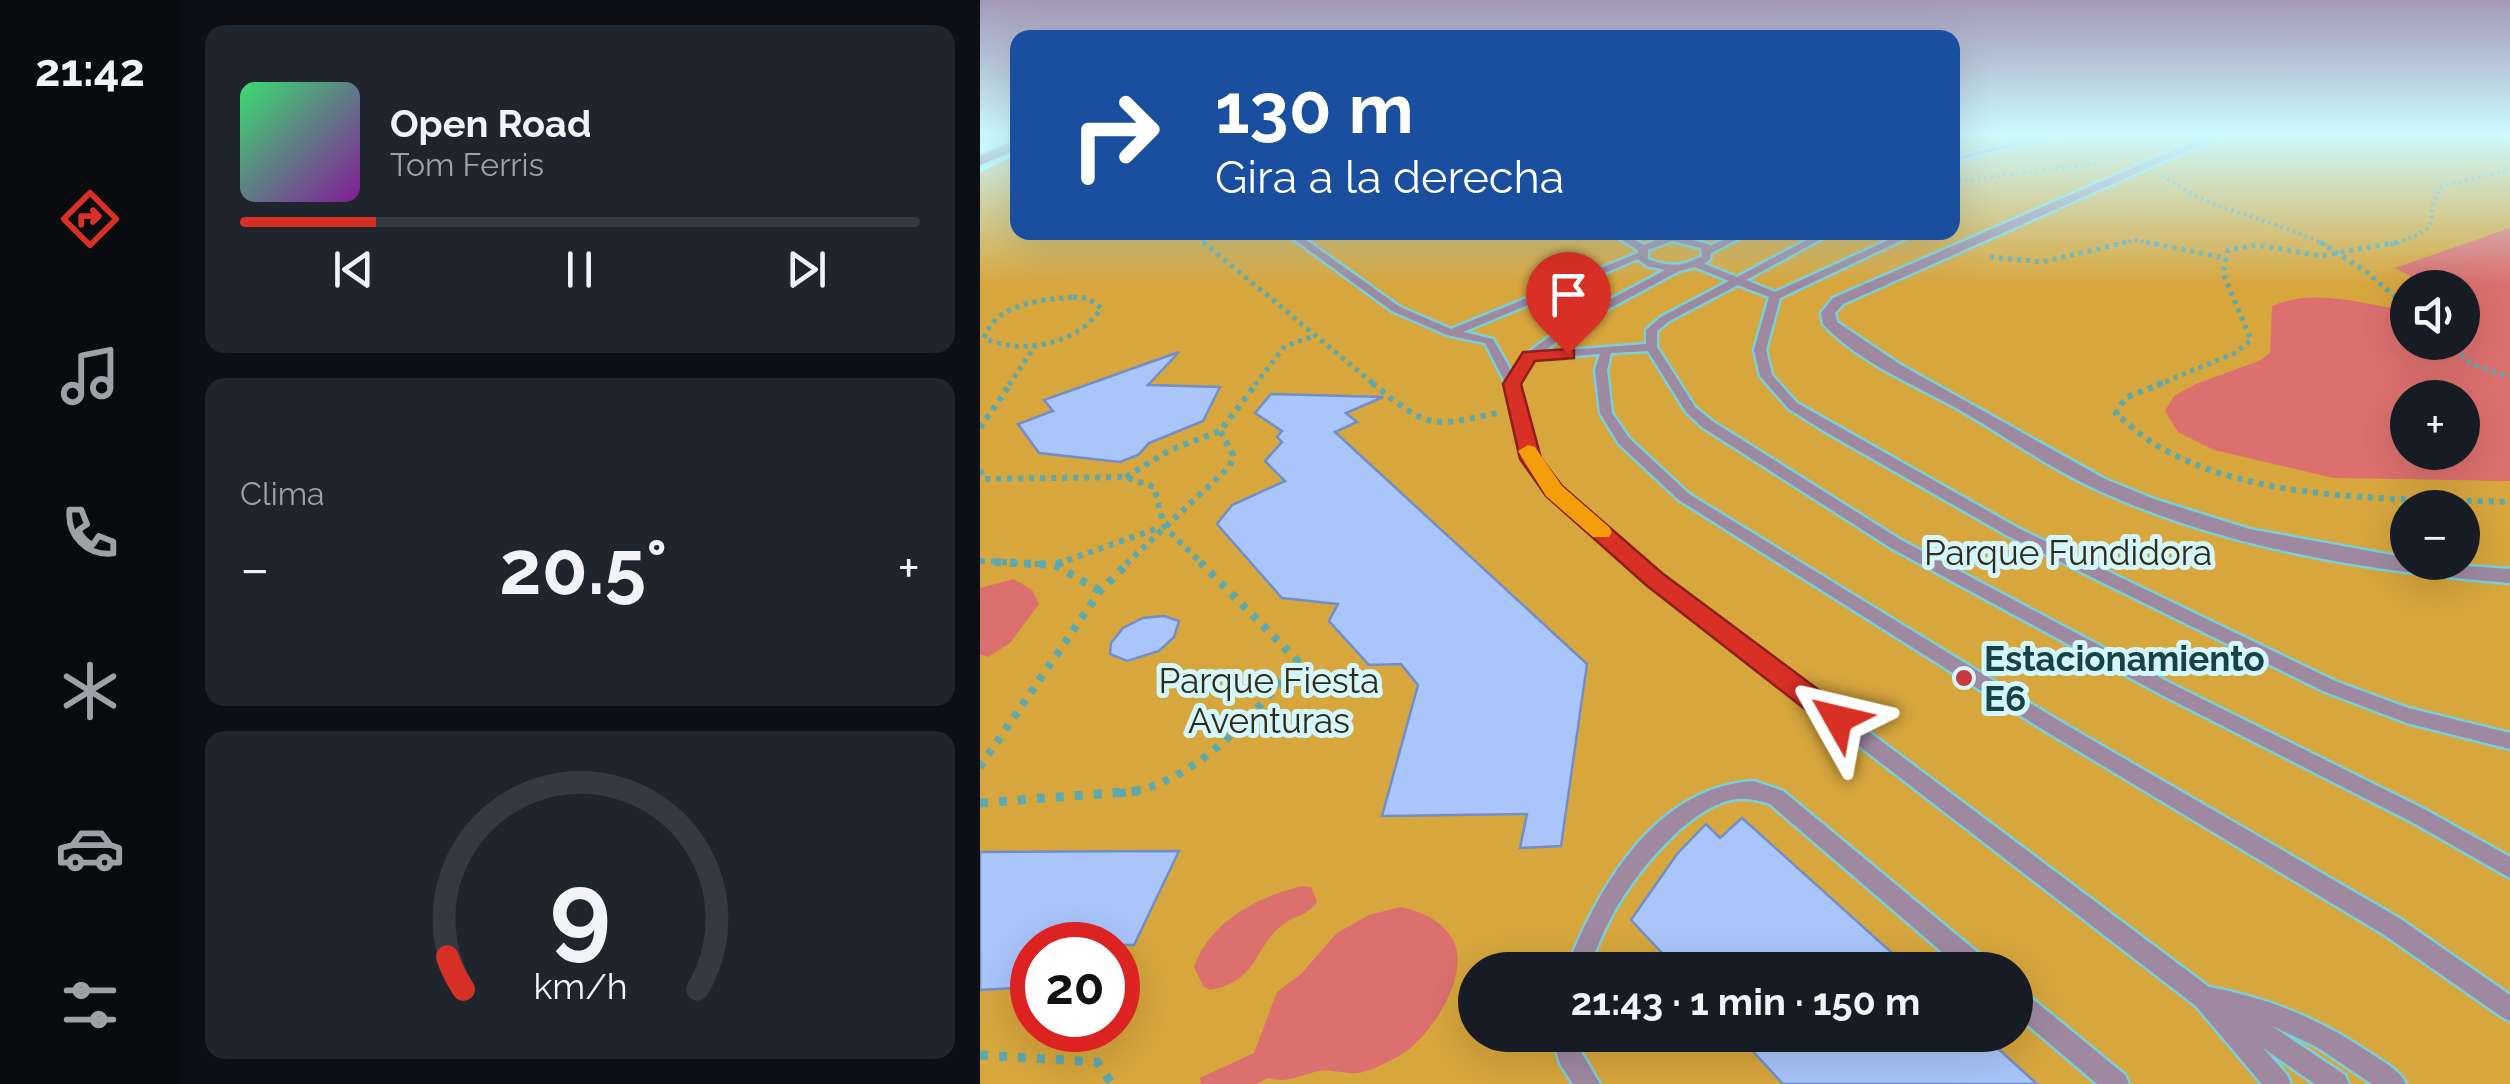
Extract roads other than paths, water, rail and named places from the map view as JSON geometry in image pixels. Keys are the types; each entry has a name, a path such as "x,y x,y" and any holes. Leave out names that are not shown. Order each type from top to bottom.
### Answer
{"street":[{"path":"2107,184 1838,300 1828,312 1830,324 1876,355 2094,481 2179,518 2288,548 2399,568 2510,576"}],"lane":[{"path":"1299,240 1396,309 1451,333 1489,341 1512,384 1530,459 1554,491 1654,579 2204,998 2294,1053 2336,1084"},
{"path":"1625,240 1652,265 1676,268"},
{"path":"1451,333 1642,252 1660,240"},
{"path":"1684,240 1696,242 1708,251"},
{"path":"1696,264 1708,251 1731,240"},
{"path":"1815,240 1652,330 1651,346 1690,409 1707,424 1896,544 2506,861"},
{"path":"1512,384 1530,356 1578,321 1676,268 1696,264 1776,296 1898,240"},
{"path":"1776,296 1760,350 1766,376 1794,406 1829,428 2013,532 2329,686 2407,715 2510,741"},
{"path":"1530,356 1651,346"},
{"path":"1606,352 1601,370 1606,413 1624,441 1684,497 2049,724 2391,926 2510,1009"},
{"path":"1585,952 1617,886 1686,813 1727,790 1759,788 1776,797 1960,952"},
{"path":"2204,998 2278,1084"},
{"path":"2204,998 2278,1012 2344,1048 2393,1084"},
{"path":"2033,1013 2116,1084"},
{"path":"1568,1052 1587,1084"}],"place":[{"name":"Estacionamiento E6","path":"1964,678"}],"park label":[{"name":"Parque Fundidora","path":"2068,552"},
{"name":"Parque Fiesta Aventuras","path":"1269,700"}]}
